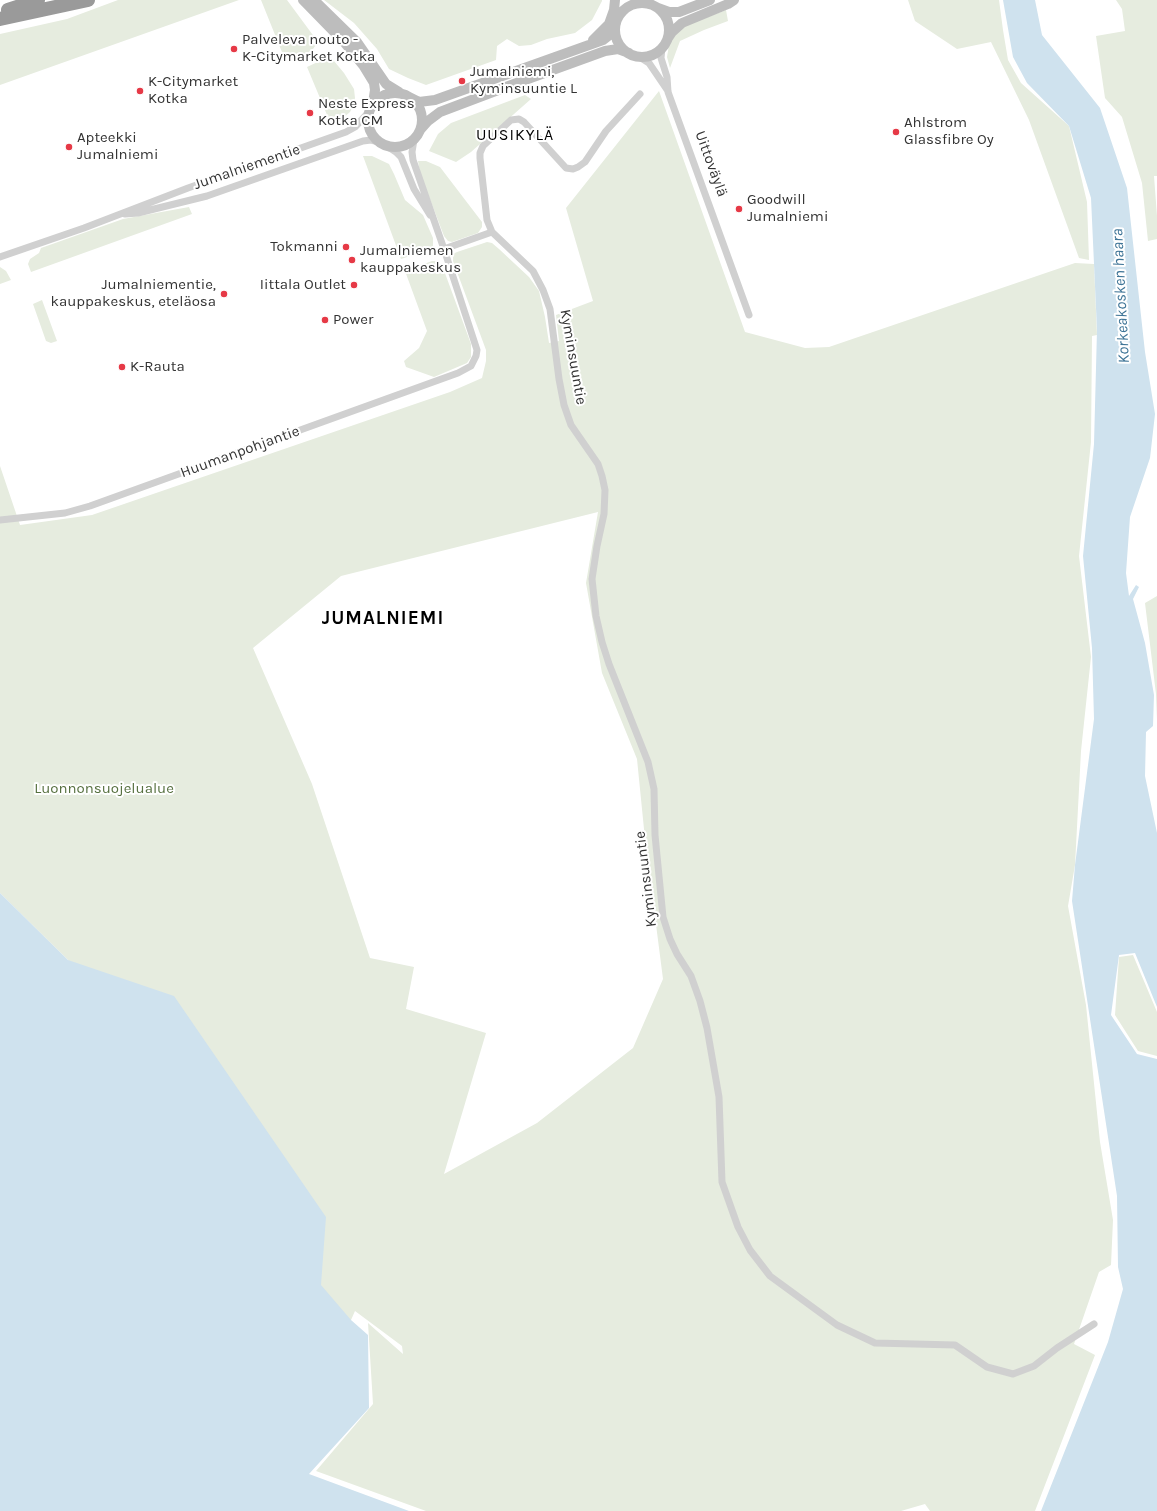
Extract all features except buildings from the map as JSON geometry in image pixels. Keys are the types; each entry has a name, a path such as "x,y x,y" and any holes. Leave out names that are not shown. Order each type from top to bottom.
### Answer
{"highway":[{"path":"0,13 38,0"},
{"path":"0,19 88,0"}],"street":[{"path":"302,0 345,43 363,65 374,83 375,90 368,127 372,135 401,157 414,189 434,221"},
{"path":"314,0 358,42 386,84 416,102 422,118 420,130"},
{"path":"586,46 596,39 609,24 614,10 615,0"},
{"path":"371,107 383,95 392,93 405,95 419,102 432,101 603,40 613,31 622,8 622,0"},
{"path":"638,0 669,12 679,12 710,0"},
{"path":"640,94 606,131 585,162 573,169 566,168 524,122 520,119 511,120 483,146 480,153 482,188 487,220 492,232 444,249 412,160 414,140 428,121 440,112 605,52 618,49 633,55 647,56 655,53 665,44 672,32 682,23 728,4 734,0"},
{"path":"633,55 622,48 617,40 615,32 618,19 626,9 633,5 642,3 654,6 664,14 668,22 669,31 665,44"},
{"name":"Uittoväylä","path":"665,44 661,58 667,77 668,92"},
{"name":"Uittoväylä","path":"633,55 649,62 668,92 749,315"},
{"name":"Jumalniementie","path":"0,257 346,132 355,127 371,107"},
{"name":"Jumalniementie","path":"120,214 138,213 207,196 363,141 371,140 383,144"},
{"path":"383,144 395,147 404,146 414,140"},
{"name":"Kyminsuuntie","path":"492,232 532,271 543,290 550,309 564,405 571,425 598,464 602,476 605,490 604,514 592,578 596,616 609,664 648,762 654,789 655,835 663,917 670,939 677,954 691,976 700,1001 707,1028 719,1097 722,1182 738,1227 750,1250 770,1276 843,1328 875,1343 955,1345 988,1367 1013,1374 1034,1366 1057,1348 1094,1324"},
{"name":"Huumanpohjantie","path":"0,520 65,513 90,506 458,373 467,368 473,363 477,350 444,249"}],"green space":[{"path":"118,0 239,0 0,85 0,34 67,19"},
{"path":"261,0 287,0 318,42 313,49 303,56 286,62"},
{"path":"324,0 602,1 592,20 575,33 547,39 531,45 519,46 507,39 497,46 496,60 426,85 389,69 377,49 354,23"},
{"path":"908,0 999,0 1008,60 1021,83 1069,126 1087,202 1089,260 1079,258 1029,120 991,42 957,49 915,21"},
{"path":"1116,0 1157,0 1157,176 1154,176 1157,239 1148,241 1142,183 1122,117 1105,98 1096,36 1125,31 1122,9"},
{"path":"726,10 728,21 680,41 670,68 667,57 669,45 674,35 682,27"},
{"path":"329,55 344,73 354,89 355,98 350,112 343,118 330,122 307,67"},
{"name":"Luonnonsuojelualue","path":"659,91 745,332 805,348 829,347 1075,263 1094,264 1097,335 1092,336 1091,442 1079,556 1091,657 1081,751 1075,865 1068,906 1086,1005 1100,1142 1113,1220 1111,1265 1099,1272 1074,1344 1095,1355 1035,1511 930,1511 925,1504 901,1511 426,1511 316,1471 373,1404 368,1323 403,1354 402,1346 355,1311 351,1320 313,1328 68,960 0,893 0,466 20,525 92,515 450,392 482,378 486,361 486,350 453,261 453,254 487,242 492,243 529,277 539,291 549,343 559,341 556,315 593,301 566,208","holes":["598,512 586,583 602,673 637,759 645,839 663,979 633,1048 537,1123 444,1174 486,1033 406,1009 414,967 370,958 312,784 253,648 341,576"]},
{"path":"525,95 531,99 471,152 456,162 429,151 438,134 451,123"},
{"path":"363,156 372,156 389,164 405,200 423,215 433,238 433,246 428,250 401,259"},
{"path":"418,161 426,161 440,167 482,222 482,227 478,233 452,242 448,241 444,236 420,173"},
{"path":"189,207 192,214 31,272 28,264 30,259 39,253 41,248 123,219"},
{"path":"432,261 437,261 442,265 471,344 471,357 467,363 434,377 406,367 404,361 419,348 427,331 405,271"},
{"path":"0,267 6,271 11,280 0,284"},
{"path":"42,300 57,341 51,343 46,341 33,304"},
{"path":"1157,596 1157,720 1156,694 1145,603"},
{"path":"1133,955 1157,1012 1157,1056 1138,1051 1115,1015 1119,957"}],"water":[{"name":"Korkeakosken haara","path":"1003,0 1035,0 1042,35 1100,108 1127,188 1145,352 1155,414 1150,458 1130,517 1126,573 1129,596 1136,585 1139,587 1133,599 1145,643 1154,695 1153,726 1146,732 1145,776 1157,833 1157,1007 1135,953 1119,955 1111,1015 1137,1054 1157,1059 1157,1511 1041,1511 1108,1342 1123,1289 1118,1267 1117,1196 1072,901 1075,865 1094,719 1092,648 1083,556 1094,444 1097,330 1091,198 1069,126 1027,83 1013,57"},
{"path":"0,893 68,960 174,996 326,1217 321,1285 351,1320 368,1335 369,1408 309,1474 409,1511 0,1511"}],"place":[{"name":"Palveleva nouto - K-Citymarket Kotka","path":"234,49"},
{"name":"Jumalniemi, Kyminsuuntie L","path":"462,81"},
{"name":"K-Citymarket Kotka","path":"140,91"},
{"name":"Neste Express Kotka CM","path":"310,113"},
{"name":"Ahlstrom Glassfibre Oy","path":"896,132"},
{"name":"Apteekki Jumalniemi","path":"69,147"},
{"name":"Goodwill Jumalniemi","path":"739,209"},
{"name":"Tokmanni","path":"346,247"},
{"name":"Jumalniemen kauppakeskus","path":"352,260"},
{"name":"Iittala Outlet","path":"354,285"},
{"name":"Jumalniementie, kauppakeskus, eteläosa","path":"224,294"},
{"name":"Power","path":"325,320"},
{"name":"K-Rauta","path":"122,367"}],"district":[{"name":"UUSIKYLÄ","path":"515,135"},
{"name":"JUMALNIEMI","path":"383,619"}]}
